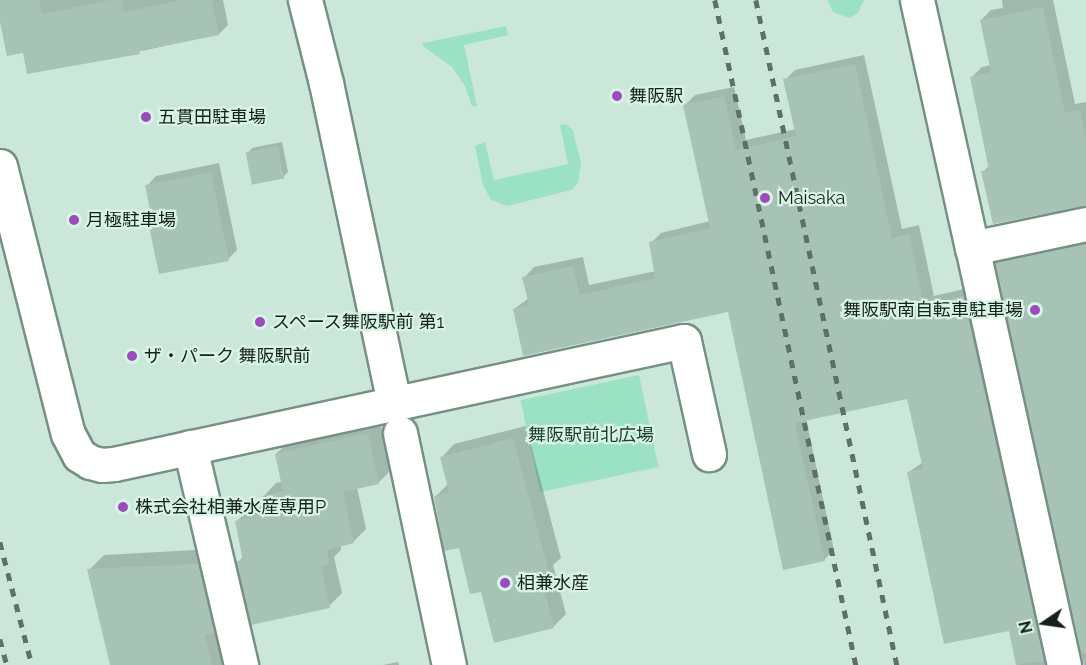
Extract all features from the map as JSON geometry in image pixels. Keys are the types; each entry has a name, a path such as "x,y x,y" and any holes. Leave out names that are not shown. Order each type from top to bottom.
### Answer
{"street":[{"path":"306,0 326,83 449,665"},
{"path":"917,0 1064,665"},
{"path":"0,166 68,434 74,447 90,462 102,465 190,447 397,418 684,341 709,454"},
{"path":"972,248 1086,224"},
{"path":"190,447 241,665"}],"green space":[{"path":"827,0 864,0 858,13 849,18 833,12"},
{"path":"506,26 508,35 464,45 477,106 472,106 465,86 452,67 423,46 423,43"},
{"path":"565,124 573,130 581,164 578,183 571,190 507,206 491,200 483,185 475,146 485,142 494,180 568,164 560,125"},
{"name":"舞阪駅前北広場","path":"639,375 659,467 540,492 521,400"}],"building":[{"path":"0,0 39,0 42,14 110,0 121,0 124,12 181,0 212,0 219,35 139,51 140,54 27,74 23,53 7,56 0,22"},
{"path":"1043,7 1065,113 1080,110 1086,138 1086,206 993,224 981,171 989,170 970,77 991,72 980,20"},
{"path":"855,64 892,238 909,234 924,305 963,296 1044,661 1016,665 1009,631 944,644 907,472 923,469 907,399 795,423 825,561 783,570 728,312 523,356 513,309 529,305 522,277 573,266 580,295 655,278 649,242 710,228 683,105 724,96 736,150 796,136 783,79"},
{"path":"278,146 284,178 252,185 246,152"},
{"path":"211,172 229,261 159,274 149,226 153,225 145,185"},
{"path":"1086,243 1086,652 1081,653 994,262"},
{"path":"368,433 379,484 343,492 354,543 327,550 329,564 321,566 330,608 251,625 236,561 243,561 235,521 266,514 262,496 283,491 275,454"},
{"path":"513,438 549,572 540,574 554,628 494,643 481,592 470,594 459,548 444,551 434,496 449,492 440,457"},
{"path":"198,564 214,633 205,635 212,665 110,665 87,569"}],"railway":[{"path":"715,0 856,665"},
{"path":"756,0 897,665"},
{"path":"0,542 32,665"},
{"path":"0,639 7,665"}],"place":[{"name":"舞阪駅","path":"617,96"},
{"name":"五貫田駐車場","path":"146,117"},
{"name":"Maisaka","path":"765,198"},
{"name":"月極駐車場","path":"74,220"},
{"name":"舞阪駅南自転車駐車場","path":"1035,310"},
{"name":"スペース舞阪駅前 第1","path":"260,322"},
{"name":"ザ・パーク 舞阪駅前","path":"132,356"},
{"name":"株式会社相兼水産専用P","path":"123,507"},
{"name":"相兼水産","path":"505,583"}]}
